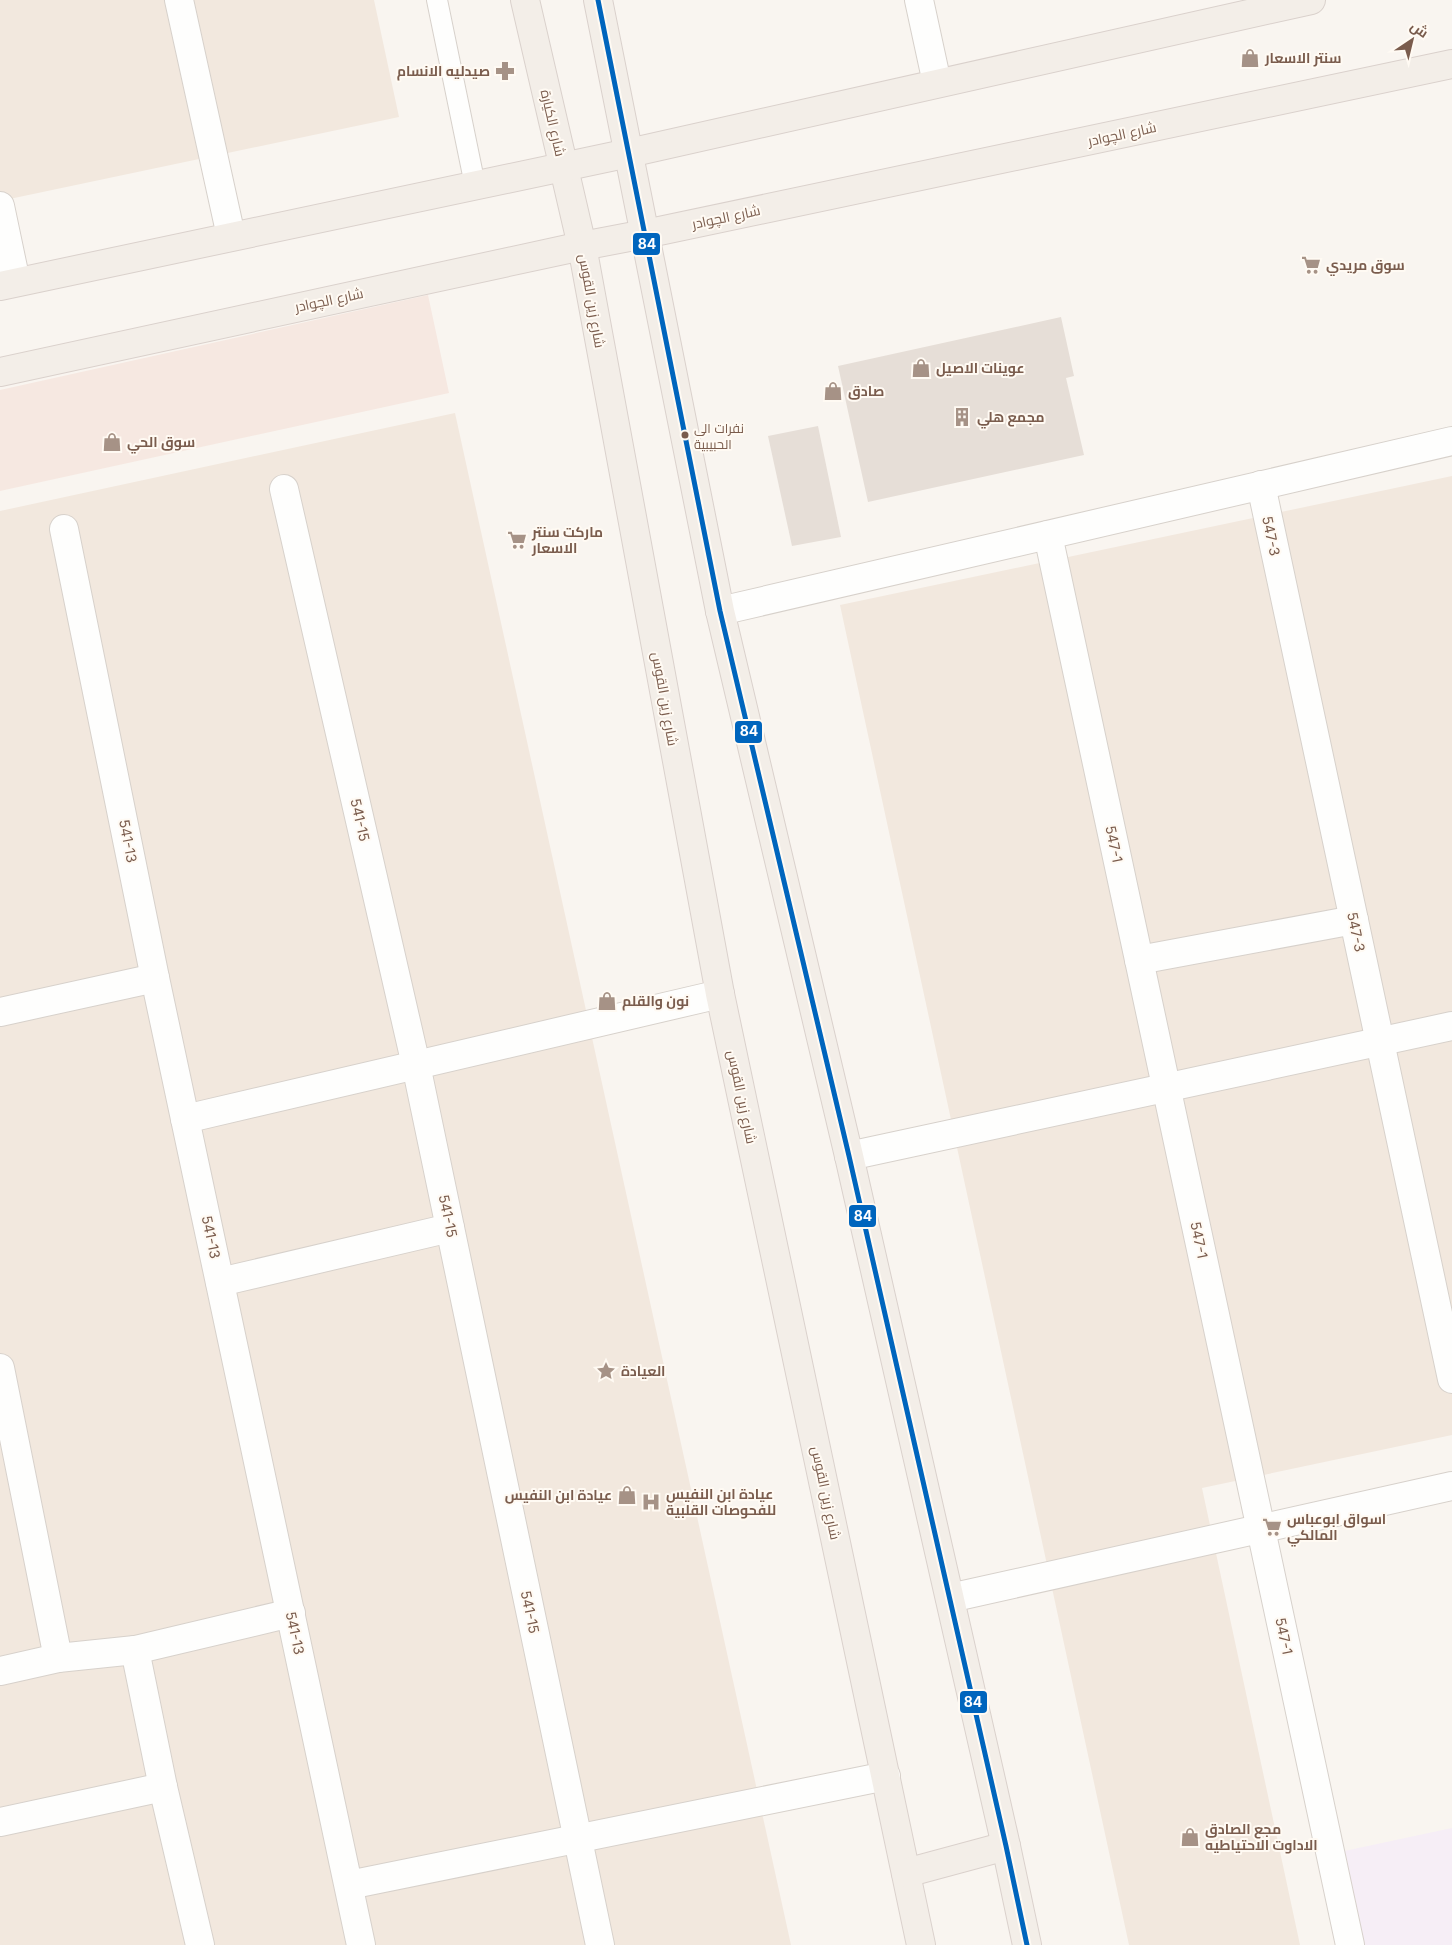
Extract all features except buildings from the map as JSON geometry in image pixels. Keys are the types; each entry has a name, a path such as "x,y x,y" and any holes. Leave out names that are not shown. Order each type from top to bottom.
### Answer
{"main road":[{"name":"شارع الكيارة","path":"525,0 582,246"},
{"path":"598,0 720,611 849,1156 1027,1945"},
{"path":"8,284 629,153 1311,0"},
{"name":"شارع الچوادر","path":"0,372 582,246 1452,64"},
{"name":"شارع زين القوس","path":"582,246 720,994 921,1945"},
{"path":"906,1873 1006,1846"}],"street":[{"path":"179,0 231,236"},
{"path":"919,0 937,84"},
{"path":"0,206 8,284"},
{"path":"720,611 1452,441"},
{"name":"547-3","path":"1261,486 1452,1379"},
{"name":"541-15","path":"284,489 416,1065 600,1945"},
{"name":"541-13","path":"64,529 155,978 361,1945"},
{"name":"547-1","path":"1048,535 1350,1945"},
{"path":"1139,960 1354,920"},
{"path":"0,1012 155,978"},
{"path":"185,1119 720,994"},
{"path":"849,1156 1452,1026"},
{"path":"220,1282 450,1228"},
{"path":"0,1368 58,1658"},
{"path":"950,1598 1452,1486"},
{"path":"0,1671 58,1658 135,1650 291,1613"},
{"path":"135,1650 163,1787 200,1945"},
{"path":"349,1886 886,1776"},
{"path":"0,1822 163,1787"}],"lane":[{"path":"437,0 475,185"}],"shaded area":[{"path":"0,0 374,0 399,117 0,201"},
{"name":"سوق الحي","path":"428,295 449,393 0,491 0,390"},
{"path":"455,413 791,1945 0,1945 0,511"},
{"path":"1452,476 1452,1435 1202,1488 1300,1945 1129,1945 840,605"},
{"path":"1452,1828 1452,1945 1355,1945 1335,1853"}],"transit line":[{"name":"84","path":"598,0 720,611 849,1156 1027,1945"}],"place":[{"name":"سنتر الاسعار","path":"1250,58"},
{"name":"صيدليه الانسام","path":"505,71"},
{"name":"سوق مريدي","path":"1311,265"},
{"name":"عوينات الاصيل","path":"921,368"},
{"name":"صادق","path":"833,391"},
{"name":"مجمع هلي","path":"962,417"},
{"name":"نفرات الى الحبيبية","path":"685,435"},
{"name":"سوق الحي","path":"112,442"},
{"name":"ماركت سنتر الاسعار","path":"517,540"},
{"name":"نون والقلم","path":"607,1001"},
{"name":"العيادة","path":"606,1371"},
{"name":"عيادة ابن النفيس","path":"627,1495"},
{"name":"عيادة ابن النفيس للفحوصات القلبية","path":"651,1502"},
{"name":"اسواق ابوعباس المالكي","path":"1272,1527"},
{"name":"مجع الصادق الاداوت الاحتياطيه","path":"1190,1837"}]}
